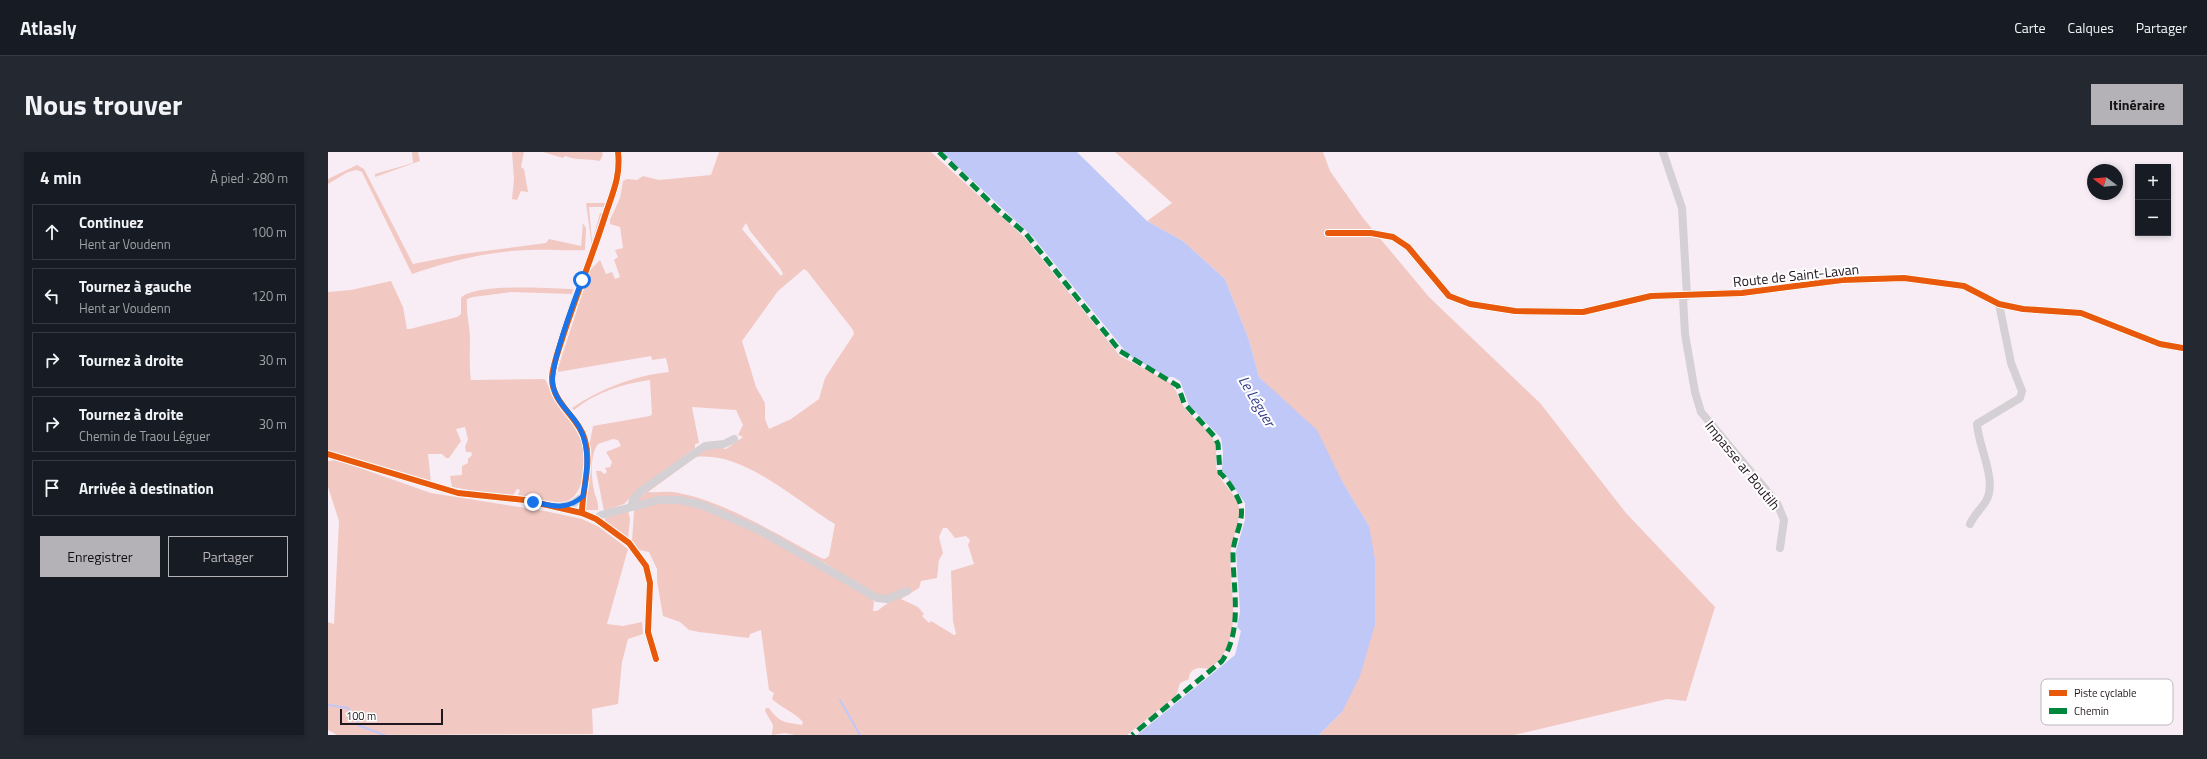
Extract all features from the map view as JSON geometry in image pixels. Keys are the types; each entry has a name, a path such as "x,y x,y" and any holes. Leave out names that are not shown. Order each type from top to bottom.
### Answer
{"street":[{"path":"582,513 586,475 585,441 579,425 556,396 552,377 577,292 596,246 615,191 619,169 618,152"},
{"path":"1663,152 1682,208 1687,296"},
{"name":"Route de Saint-Lavan","path":"1328,233 1371,233 1393,237 1408,247 1444,292 1456,300 1470,304 1515,311 1583,312 1646,297 1742,293 1842,280 1904,278 1939,281 1964,286 1999,304 2023,309 2081,313 2160,344 2183,348"},
{"name":"Impasse ar Boutilh","path":"1687,296 1691,301 1684,311 1685,334 1694,392 1701,412 1777,502 1784,520 1780,548"},
{"path":"1970,524 1986,501 1989,493 1989,476 1977,424 2020,398 2022,391 2011,362 1999,304"},
{"path":"631,507 633,500 641,491 699,450 707,445 727,444 734,439"},
{"path":"328,454 458,493 526,500 582,513 596,519 629,543 646,566 650,583 648,632 656,659"},
{"path":"559,508 573,504 583,496"},
{"path":"596,519 601,515 631,507 672,499 702,505 761,531 877,598 887,599 907,591"}],"shaded area":[{"path":"412,152 418,152 420,161 375,177 375,174 413,163"},
{"path":"512,152 524,152 521,167 524,169 528,192 521,191 517,200 512,199 514,179"},
{"path":"543,152 602,152 603,154 600,161 565,156 563,158"},
{"path":"719,152 931,152 1025,238 1120,356 1169,382 1174,388 1184,407 1206,429 1213,439 1216,448 1216,467 1218,474 1236,499 1239,508 1238,523 1231,549 1233,597 1232,629 1228,644 1221,658 1209,669 1199,668 1193,670 1189,679 1180,683 1176,696 1127,735 795,735 785,733 772,735 773,725 765,711 766,708 769,708 776,717 783,721 802,725 803,722 772,699 774,693 769,690 761,630 750,634 749,638 699,632 689,630 680,622 663,616 657,581 657,569 649,552 639,550 632,541 634,511 649,505 667,501 687,502 702,507 788,547 846,579 865,593 874,602 873,611 877,611 892,600 889,596 881,596 870,592 825,563 720,510 675,497 634,503 658,481 706,448 715,446 726,449 743,437 738,435 743,425 736,410 692,407 699,443 695,444 695,448 638,490 624,504 604,511 596,471 601,471 604,474 607,472 605,468 610,467 612,462 606,452 621,446 618,440 613,439 598,444 592,460 592,473 594,493 598,504 598,510 585,510 589,480 589,447 593,426 650,416 652,414 650,380 629,384 610,390 591,398 574,410 572,408 594,395 619,384 644,376 669,372 666,358 652,360 651,356 558,372 590,270 600,260 606,274 612,272 615,279 620,277 614,260 618,257 615,250 623,248 620,227 610,224 610,220 620,198 623,181 627,179 637,180 643,176 659,180 711,175","holes":["746,223 750,231 780,268 783,274 781,276 742,229","804,269 853,330 854,334 825,378 819,399 791,419 769,429 765,419 765,403 756,387 742,341 778,291","696,457 714,457 732,462 751,469 787,491 835,524 829,556 825,559 821,558 749,519 710,502 673,492 648,492","943,528 947,528 955,538 966,536 970,540 968,545 974,564 951,571 953,621 956,634 954,635 931,621 929,623 922,616 924,614 918,607 901,599 919,588 921,581 937,578 939,560 943,553 939,537"]},
{"path":"1115,152 1323,152 1330,171 1363,218 1429,297 1540,403 1626,513 1715,607 1686,701 1667,699 1514,735 1319,735 1342,712 1369,526 1342,481 1274,392 1259,377 1249,340 1225,279 1183,241 1147,221 1172,203"},
{"path":"357,165 364,169 413,264 463,254 546,243 549,239 581,246 583,223 586,228 585,250 499,252 455,261 412,274 362,172 357,170 348,172 328,184 328,179"},
{"path":"586,203 605,203 604,207 589,207 592,242 600,213 603,213 592,247"},
{"path":"391,281 403,307 407,329 457,317 461,314 461,298 469,293 481,290 497,288 573,289 572,294 511,292 473,297 467,299 467,313 470,336 471,380 544,379 547,382 552,395 577,429 583,446 584,467 583,478 575,495 569,500 557,502 520,496 518,495 520,490 517,489 513,495 486,493 452,487 450,476 462,475 462,466 468,463 468,459 472,455 471,452 466,452 465,447 468,439 465,427 456,429 461,441 449,458 446,458 442,454 428,454 431,483 328,452 328,292 351,290"},
{"path":"337,460 431,493 545,511 582,519 599,527 628,549 607,624 623,626 642,622 643,634 628,639 622,662 618,704 592,709 593,734 337,735 328,730 328,622 334,624 339,521 328,487 328,461"},
{"path":"628,510 630,519 628,538 605,521 605,518"}],"water":[{"name":"Le Léguer","path":"942,152 1077,152 1147,221 1183,241 1225,279 1249,340 1259,377 1317,430 1342,481 1369,526 1375,559 1375,625 1360,676 1342,712 1319,735 1137,735 1235,655 1241,631 1237,627 1240,612 1236,551 1245,520 1245,503 1222,470 1223,452 1221,438 1189,405 1180,381 1173,377 1168,377 1133,358 1126,352 1033,237"}],"waterway":[{"path":"840,700 860,735"},
{"path":"328,705 348,708 358,725 384,735"}],"marked path":[{"path":"939,152 998,210 1026,234 1120,351 1178,386 1184,403 1214,436 1218,444 1220,473 1232,488 1241,506 1242,512 1240,524 1233,548 1235,623 1229,649 1222,661 1132,735"}],"cycle path":[{"path":"582,513 587,467 587,449 582,432 556,395 552,377 563,336 615,185 619,161 618,152"},
{"path":"1328,233 1371,233 1393,237 1408,247 1449,296 1470,304 1515,311 1583,312 1651,296 1742,293 1842,280 1904,278 1964,286 1999,304 2023,309 2081,313 2160,344 2183,348"},
{"path":"328,454 458,493 525,500 582,513 596,519 629,543 646,566 650,583 648,632 656,659"}],"route":[{"path":"533,502 559,508 573,504 583,496 586,484 587,453 583,434 576,420 556,396 552,382 555,364 582,280"}]}
